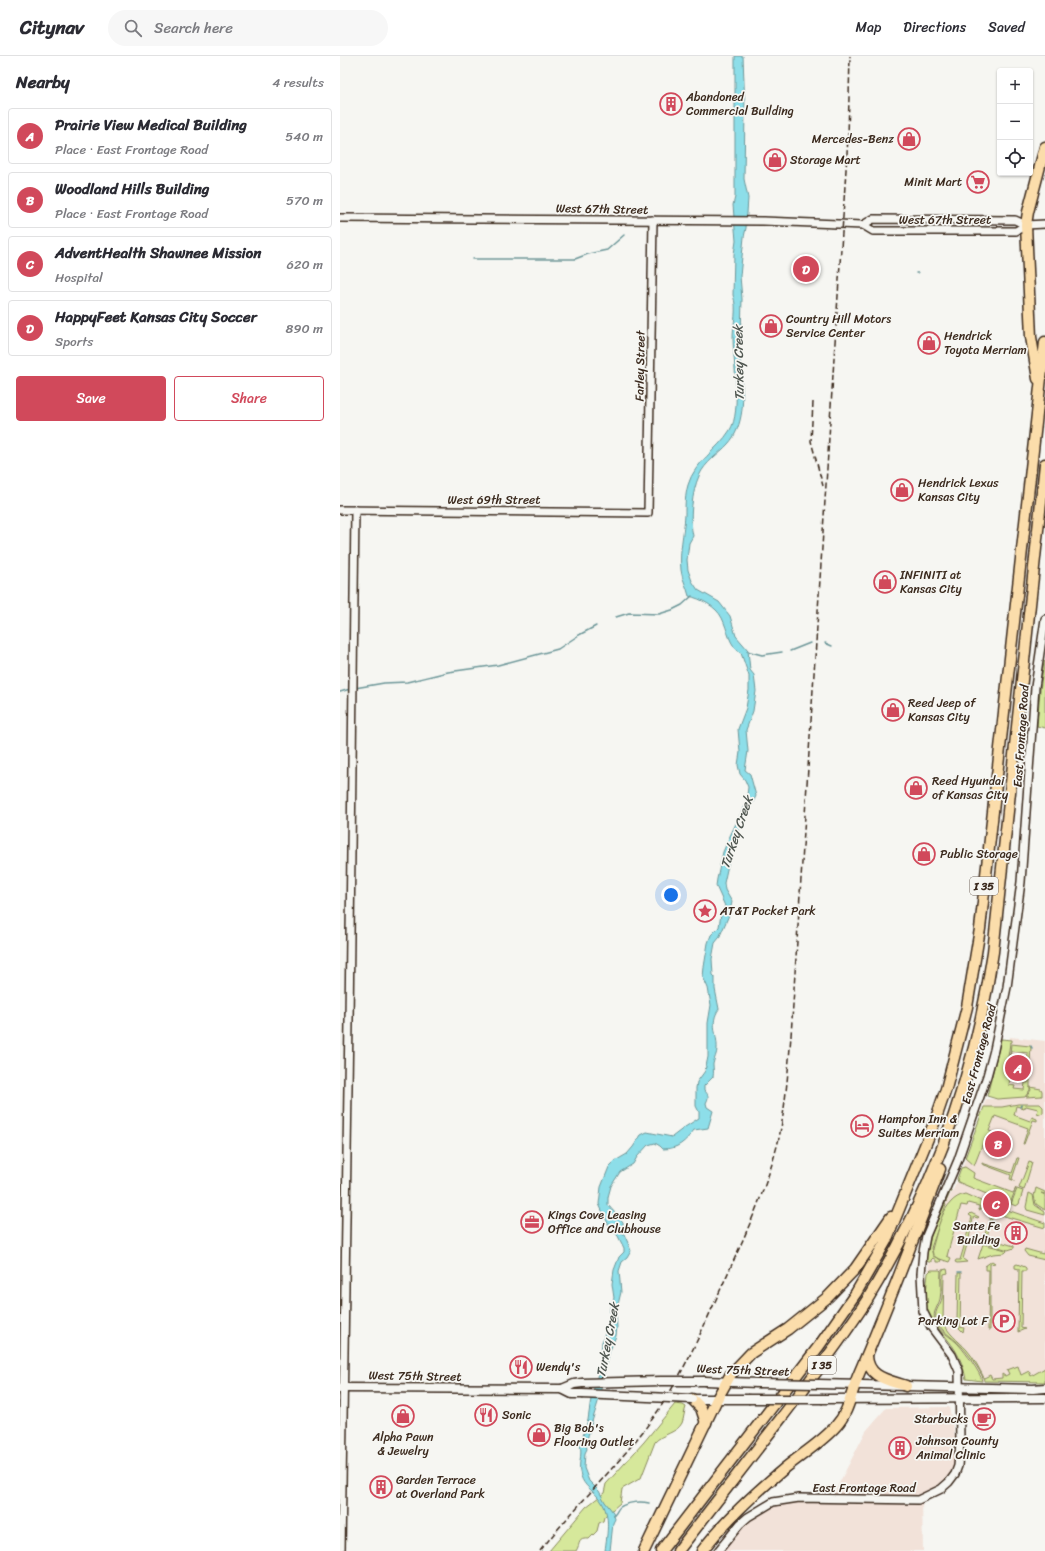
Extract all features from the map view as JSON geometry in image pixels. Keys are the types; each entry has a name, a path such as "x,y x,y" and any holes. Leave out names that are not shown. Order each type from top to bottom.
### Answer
{"highway":[{"path":"1040,391 1031,337 1026,225 1045,147"},
{"name":"I 35","path":"661,1551 837,1321 867,1275 886,1241 904,1199 946,1089 958,1047 974,966 1012,643 1045,342"},
{"name":"I 35","path":"678,1551 821,1366 852,1322 878,1281 918,1206 943,1145 959,1100 989,978 996,926 1045,464"},
{"path":"702,1551 719,1530 742,1506 783,1469 837,1425 851,1400 855,1385 940,1168 936,1161"},
{"path":"644,1551 717,1399 726,1382 736,1368 746,1357 815,1309 836,1290 855,1268 904,1199"},
{"path":"867,1355 867,1363 875,1374 906,1386"},
{"path":"692,1399 701,1408 706,1423"}],"main road":[{"name":"West 75th Street","path":"562,1390 574,1384 582,1383 661,1381 960,1388 1045,1388"},
{"name":"West 75th Street","path":"341,1388 562,1390 572,1394 692,1399 851,1400 960,1397 1045,1398"}],"street":[{"name":"West 67th Street","path":"340,218 729,220 863,225 873,231 1016,231 1026,225"},
{"name":"West 67th Street","path":"863,225 873,219 1015,220 1026,225 1045,224"},
{"name":"Farley Street","path":"648,512 653,220"},
{"path":"966,220 966,231"},
{"name":"West 69th Street","path":"340,510 648,512"},
{"path":"341,1551 341,1388 349,1021 355,510"},
{"name":"East Frontage Road","path":"718,1551 740,1524 748,1517 773,1502 799,1498 918,1500 937,1492 949,1482 955,1474 958,1466 960,1442 959,1371 955,1360 931,1327 923,1311 921,1274 923,1252 926,1236 958,1160 987,1076 1007,987 1021,882 1035,687 1045,619"}],"shaded area":[{"path":"1010,1037 1045,1041 1045,1381 980,1381 974,1379 952,1343 935,1326 929,1316 927,1307 929,1247 938,1219 958,1180 986,1099 1001,1099"},
{"path":"949,1407 959,1457 946,1485 922,1498 923,1551 722,1551 733,1532 773,1502 831,1499 866,1431 886,1408"}],"green space":[{"path":"1045,661 1045,728 1037,726"},
{"path":"1001,1039 1012,1040 1010,1043 1007,1064 1009,1065 1009,1070 1011,1071 1009,1085 1015,1086 1014,1089 1024,1090 1025,1083 1028,1083 1030,1078 1030,1090 1025,1097 997,1099 987,1096"},
{"path":"1011,1044 1030,1046 1029,1072 1026,1072 1028,1053 1011,1051 1009,1063"},
{"path":"1030,1087 1041,1089 1042,1096 1026,1097 1031,1090"},
{"path":"1018,1104 1040,1104 1043,1107 1043,1113 1040,1114 1037,1113 1038,1109 1026,1106 1024,1109 1021,1108 1021,1105 1020,1107 1016,1106 1014,1115 1030,1121 1032,1117 1037,1119 1037,1121 1033,1120 1024,1144 1028,1128 995,1116 989,1131 997,1134 995,1140 988,1140 983,1143 974,1166 965,1158 984,1107 1002,1107"},
{"path":"1017,1158 1019,1158 1012,1179 1015,1181 1010,1179 1011,1175 982,1164 1012,1173"},
{"path":"1029,1162 1032,1163 1024,1190 1019,1188"},
{"path":"965,1167 974,1173 973,1178 1013,1193 1016,1188 1010,1204 958,1182 957,1179 961,1168"},
{"path":"1036,1188 1045,1192 1045,1194 1041,1193 1045,1195 1045,1210 1036,1204 1034,1196"},
{"path":"1017,1189 1023,1191 1019,1204 1016,1206 1011,1204"},
{"path":"951,1190 931,1248 933,1256 941,1260 940,1262 936,1262 933,1258 931,1262 928,1262 926,1259 931,1235"},
{"path":"1029,1193 1033,1195 1035,1205 1045,1212 1045,1215 1027,1210 1026,1207"},
{"path":"965,1194 981,1201 981,1209 979,1210 979,1206 968,1203 967,1206 961,1205 947,1256 951,1258 949,1262 937,1258 933,1255 932,1249 942,1216 951,1202 957,1197"},
{"path":"990,1204 1045,1223 1045,1228 994,1213 990,1225 988,1225 992,1212 987,1209"},
{"path":"971,1213 979,1217 974,1217 973,1219 969,1238 972,1240 968,1241 963,1259 967,1262 957,1263 955,1262 956,1260 960,1260 966,1240 962,1237 966,1238 972,1217 969,1215"},
{"path":"987,1227 989,1227 987,1238 1014,1246 1014,1248 1008,1250 983,1242"},
{"path":"983,1244 1007,1251 1005,1253 993,1254 978,1259"},
{"path":"1045,1248 1045,1260 1028,1256 1024,1251 1025,1249 1043,1254"},
{"path":"992,1261 995,1263 990,1264 990,1330 988,1330 989,1270 985,1270 985,1266"},
{"path":"1017,1264 1026,1268 1026,1271 1022,1271 1021,1328 1025,1329 1018,1332 1019,1269 1015,1268 1015,1265"},
{"path":"947,1269 948,1273 944,1274 943,1321 950,1333 972,1356 984,1378 990,1375 992,1379 1002,1378 1002,1374 1005,1376 1009,1374 1007,1370 1018,1366 1021,1375 1029,1371 1031,1376 1045,1368 1045,1382 984,1381 977,1366 968,1354 944,1331 937,1322 936,1312 942,1298 942,1270"},
{"path":"931,1270 941,1271 941,1296 934,1314 935,1320 939,1328 956,1342 969,1357 982,1381 966,1379 962,1363 955,1349 927,1313 926,1299 928,1273"},
{"path":"958,1273 961,1273 960,1327 964,1328 963,1332 954,1323 957,1321"},
{"path":"675,1404 686,1407 682,1423 677,1429 661,1437 655,1442 641,1478 622,1489 620,1503 604,1517 603,1521 599,1523 597,1531 589,1539 581,1540 576,1551 549,1551 586,1507 604,1493 606,1484 644,1442"}],"water":[{"name":"Turkey Creek","path":"735,56 743,56 745,109 744,179 748,198 740,276 742,299 740,374 743,401 740,420 733,437 728,444 705,466 699,476 693,497 691,522 693,536 689,543 687,560 688,570 692,581 698,590 719,602 730,616 736,636 748,650 750,670 754,675 756,691 753,711 746,730 748,751 745,770 750,774 756,796 734,838 724,883 725,890 732,902 729,915 719,938 715,943 712,959 713,975 715,977 715,989 719,1009 716,1014 714,1024 717,1053 713,1064 713,1077 704,1086 704,1090 708,1096 706,1103 707,1107 713,1111 708,1128 694,1130 681,1144 673,1148 663,1149 655,1143 648,1145 633,1164 620,1172 611,1186 608,1197 608,1205 623,1222 623,1232 631,1251 627,1258 622,1262 619,1271 621,1292 616,1313 616,1336 608,1355 599,1399 590,1428 585,1453 584,1468 589,1481 599,1491 613,1512 615,1519 613,1523 610,1551 605,1551 608,1523 607,1516 602,1503 584,1483 580,1472 580,1445 588,1420 591,1399 601,1362 602,1342 609,1321 610,1308 614,1298 612,1284 614,1270 619,1257 624,1252 624,1248 618,1236 610,1228 599,1204 601,1187 609,1167 615,1161 627,1154 641,1135 647,1132 672,1137 699,1118 699,1112 696,1106 696,1088 697,1082 705,1071 708,1057 708,1023 711,1005 708,988 703,977 704,967 708,943 711,935 719,927 721,914 725,906 716,886 717,879 723,852 746,803 748,787 740,774 738,765 740,752 738,729 746,708 749,690 749,676 741,653 731,642 722,618 716,610 708,604 689,596 682,573 681,563 685,500 688,485 696,469 730,430 734,422 736,411 733,337 735,311 733,295 734,254 736,241 733,205 735,197"}],"waterway":[{"path":"473,259 575,259 588,254 607,250 624,235"},
{"path":"616,617 629,613 659,614 682,605 692,596"},
{"path":"355,688 384,683 407,682 448,672 498,665 558,649 596,626"},
{"path":"790,651 810,643"},
{"path":"825,643 832,646"},
{"path":"747,651 762,655 782,652"},
{"path":"340,692 350,689"},
{"path":"614,1515 623,1505 638,1502 649,1503"}],"railway":[{"path":"540,1551 640,1435 672,1389 696,1342 744,1237 767,1179 779,1138 785,1100 791,1036 848,138 850,56"},
{"path":"813,402 811,441 823,486"}],"place":[{"name":"Abandoned Commercial Building","path":"671,104"},
{"name":"Mercedes-Benz","path":"909,139"},
{"name":"Storage Mart","path":"775,160"},
{"name":"Minit Mart","path":"978,182"},
{"name":"HappyFeet Kansas City Soccer","path":"806,269"},
{"name":"Country Hill Motors Service Center","path":"771,326"},
{"name":"Hendrick Toyota Merriam","path":"929,343"},
{"name":"Hendrick Lexus Kansas City","path":"902,490"},
{"name":"INFINITI at Kansas City","path":"885,582"},
{"name":"Reed Jeep of Kansas City","path":"893,710"},
{"name":"Reed Hyundai of Kansas City","path":"916,788"},
{"name":"Public Storage","path":"924,854"},
{"name":"AT&T Pocket Park","path":"705,911"},
{"name":"Prairie View Medical Building","path":"1018,1068"},
{"name":"Hampton Inn & Suites Merriam","path":"862,1126"},
{"name":"Woodland Hills Building","path":"998,1144"},
{"name":"AdventHealth Shawnee Mission","path":"996,1204"},
{"name":"Kings Cove Leasing Office and Clubhouse","path":"532,1222"},
{"name":"Sante Fe Building","path":"1016,1233"},
{"name":"Parking Lot F","path":"1004,1321"},
{"name":"Wendy's","path":"521,1367"},
{"name":"Sonic","path":"486,1415"},
{"name":"Alpha Pawn & Jewelry","path":"403,1416"},
{"name":"Starbucks","path":"984,1419"},
{"name":"Big Bob's Flooring Outlet","path":"539,1435"},
{"name":"Johnson County Animal Clinic","path":"900,1448"},
{"name":"Garden Terrace at Overland Park","path":"381,1487"}]}
